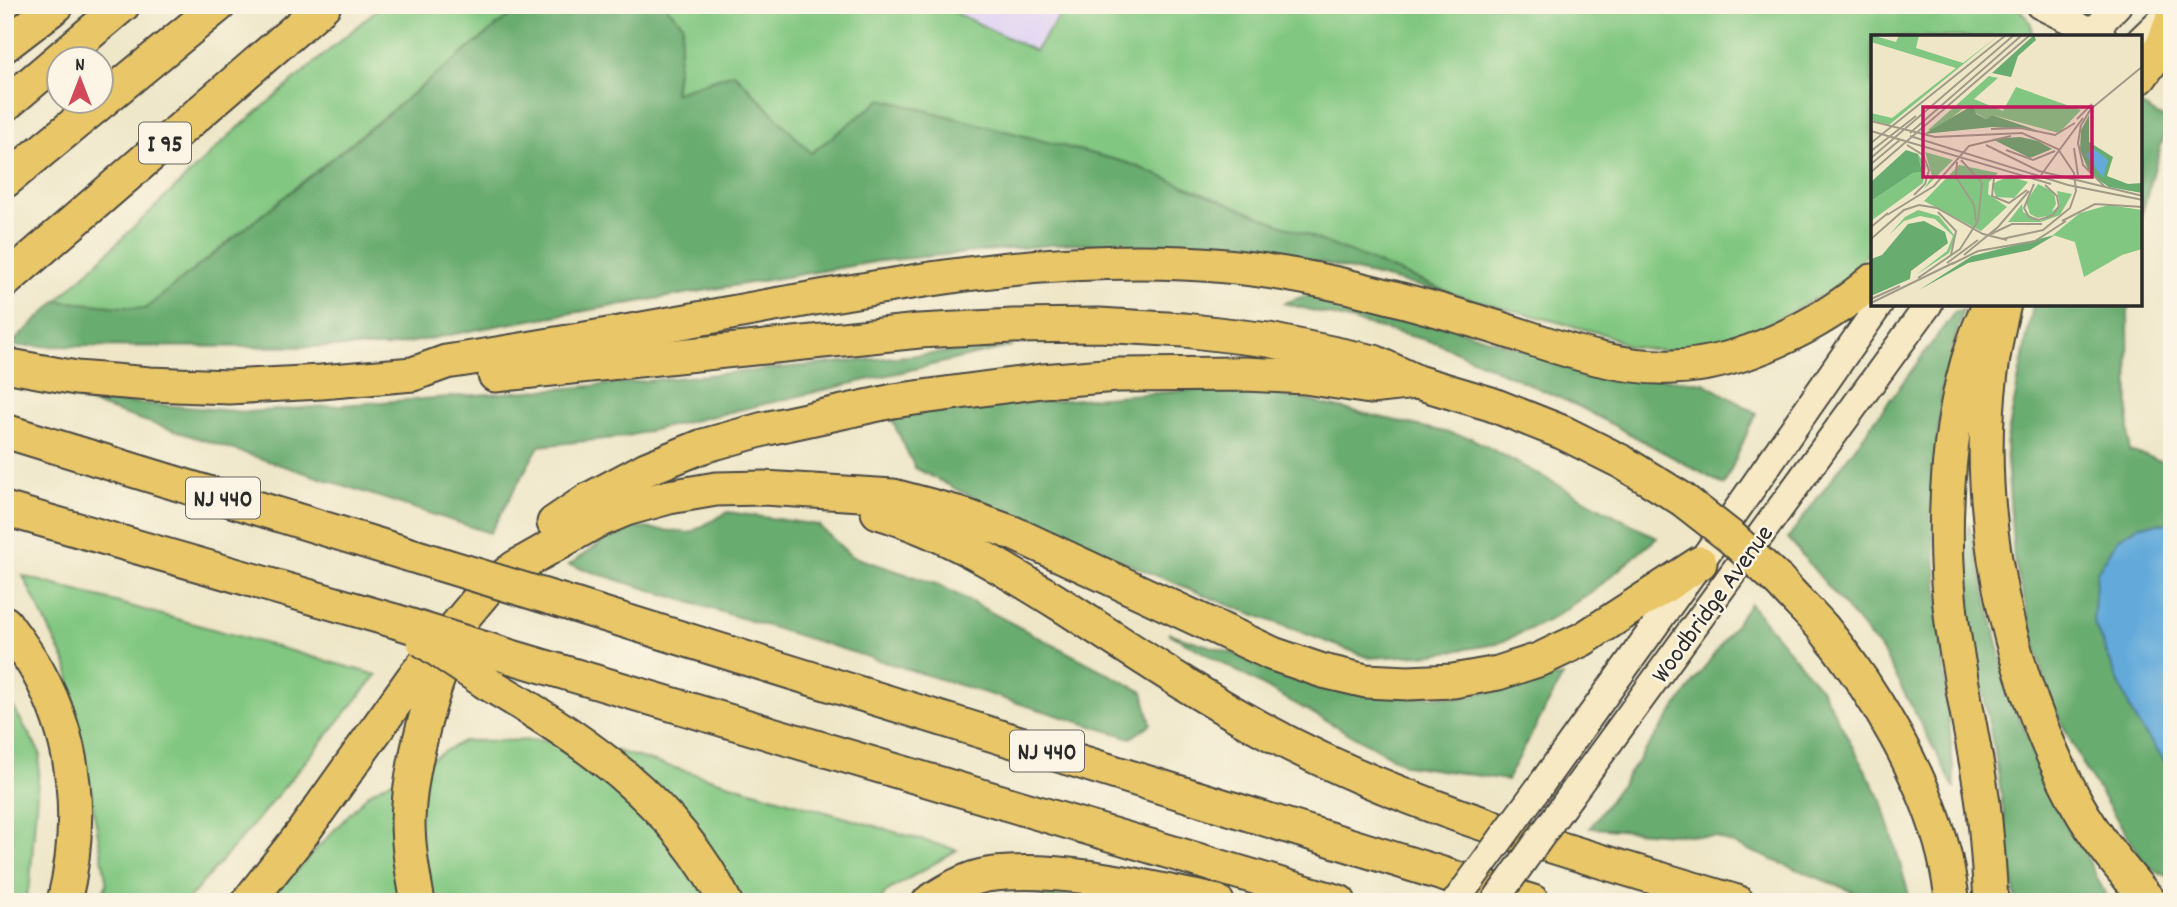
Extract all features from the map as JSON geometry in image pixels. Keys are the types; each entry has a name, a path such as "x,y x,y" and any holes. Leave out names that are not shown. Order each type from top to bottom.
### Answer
{"highway":[{"path":"5,45 57,5"},
{"path":"5,105 123,5"},
{"path":"5,181 219,5"},
{"name":"I 95","path":"5,281 324,5"},
{"path":"2142,74 2163,45 2172,21"},
{"path":"7,366 76,378 229,387 413,374 446,362 909,281 1043,264 1111,262 1184,263 1255,269 1321,279 1389,295 1601,358 1646,367 1672,367 1721,360 1791,334 1853,298 1871,282"},
{"path":"1988,306 1968,363 1956,415 1946,517 1952,623 1982,800 1992,902"},
{"path":"2004,306 1992,369 1987,416 1986,467 1998,574 2011,634 2052,752 2078,806 2114,861 2150,902"},
{"path":"413,374 445,381 919,331 1013,326 1099,325 1184,330 1269,340 1374,362 1417,382 1491,404 1564,433 1622,462 1682,499 1732,538 1780,582 1823,628 1864,683 1896,738 1924,797 1944,853 1953,902"},
{"path":"516,567 539,533 588,500 646,469 703,446 827,414 965,390 1117,375 1245,374 1305,377 1370,387 1417,382"},
{"name":"NJ 440","path":"5,431 1533,902"},
{"path":"248,902 302,835 413,678 487,589 516,567 595,522 669,496 716,489 764,488 893,496 957,513 1013,533 1273,654 1323,671 1366,681 1452,681 1497,673 1541,659 1583,639 1700,563"},
{"path":"808,492 888,515 947,537 1010,572 1260,729 1334,766 1487,825 1737,902"},
{"name":"NJ 440","path":"5,509 395,621 1339,902"},
{"path":"418,902 411,865 408,821 412,778 444,660 464,615"},
{"path":"395,621 620,770 658,807 690,845 725,902"},
{"path":"5,623 38,671 68,749 76,806 74,853 64,902"},
{"path":"929,902 947,890 985,875 1023,873 1116,881 1217,902"}],"main road":[{"path":"2039,5 2094,35 2118,5"},
{"path":"2142,38 2172,9"},
{"name":"Woodbridge Avenue","path":"1455,902 1700,563 1879,306"},
{"name":"Woodbridge Avenue","path":"1494,902 1928,306"}],"shaded area":[{"path":"940,5 1067,5 1036,51"}],"green space":[{"path":"382,5 523,5 145,309 57,301 229,136"},
{"path":"523,5 665,5 683,24 674,93 734,73 811,153 882,99 1128,163 1456,295 1284,254 1072,243 880,261 387,347 9,346 57,301 145,309"},
{"path":"665,5 940,5 1035,51 1067,5 2017,5 2031,24 2032,35 1871,35 1871,248 1843,284 1748,335 1680,353 1628,346 1607,335 1455,295 1128,163 882,99 811,153 734,73 674,93 683,24"},
{"path":"2142,106 2168,121 2142,213"},
{"path":"1325,289 1594,371 1704,383 1756,413 1724,485 1580,407 1437,343 1284,303"},
{"path":"2033,306 2128,306 2129,451 2172,464 2172,523 2140,525 2135,720 2172,771 2172,878 2147,867 2086,770 2049,699 2014,559 2006,445"},
{"path":"1963,309 1942,391 1931,509 1955,789 1884,654 1788,538 1954,313"},
{"path":"1013,346 623,437 539,446 490,533 74,398 248,412 581,387"},
{"path":"1244,386 1471,438 1657,538 1597,588 1549,620 1497,644 1434,654 1370,658 1226,604 997,510 915,468 889,414"},
{"path":"728,512 818,525 851,556 939,585 1143,692 1151,724 1131,738 569,565 625,526 690,533"},
{"path":"1969,525 2013,706 2109,902 2016,902 1997,766 1958,562"},
{"path":"23,576 377,675 186,902 98,902 107,884 67,665"},
{"path":"1750,604 1822,690 1882,801 1911,902 1878,902 1716,837 1590,828"},
{"path":"1168,633 1365,695 1459,697 1563,676 1507,780 1406,765"},
{"path":"5,693 40,753 30,884 24,902 5,902"},
{"path":"579,740 957,850 886,892 880,902 267,902 369,793 463,741"},
{"path":"1106,894 1134,902 985,902 991,899"}],"water":[{"path":"2172,523 2172,771 2135,720 2093,621 2097,572 2118,539 2140,525"}]}
